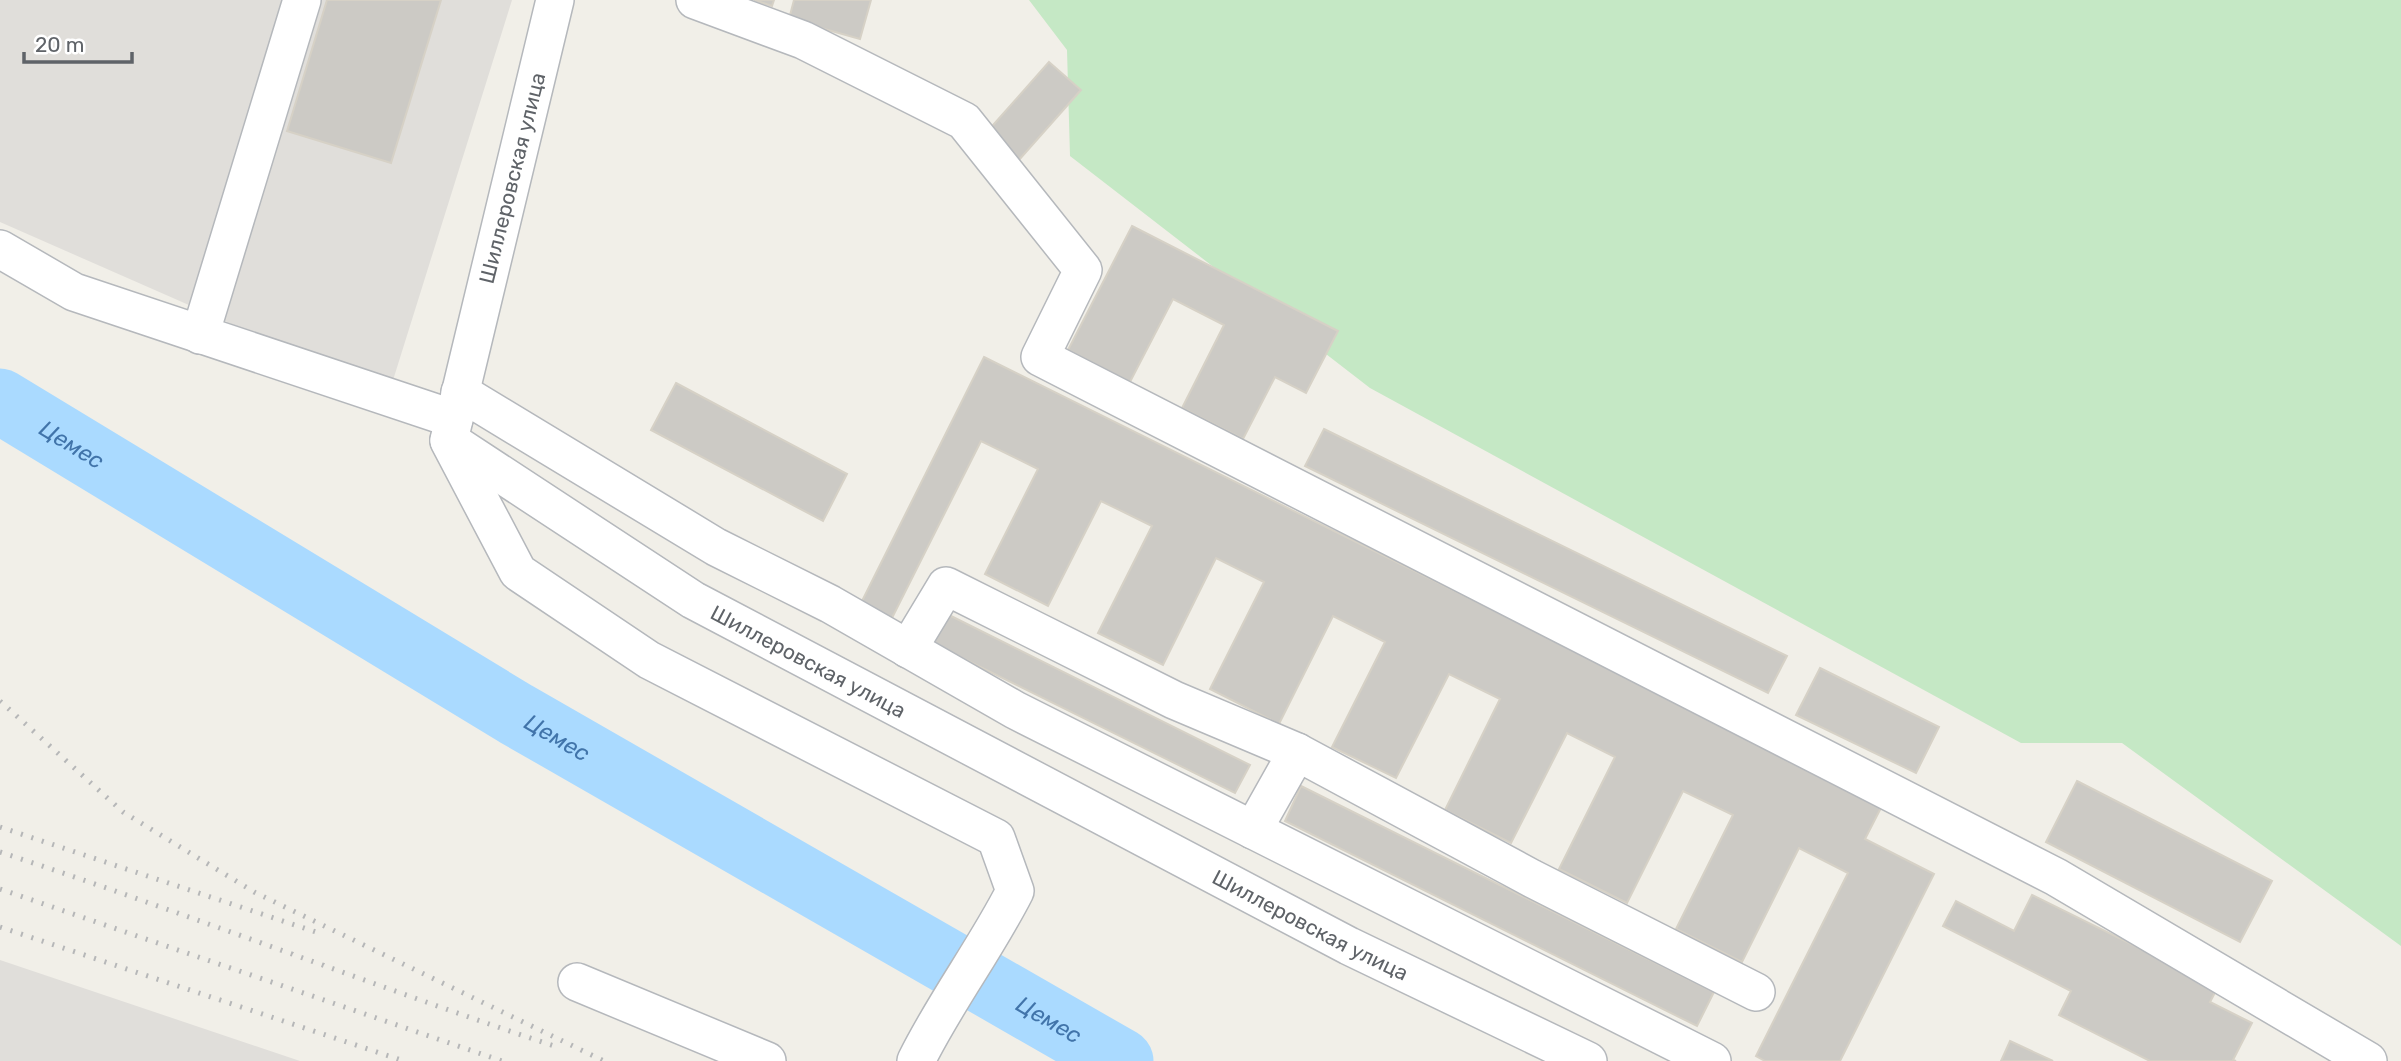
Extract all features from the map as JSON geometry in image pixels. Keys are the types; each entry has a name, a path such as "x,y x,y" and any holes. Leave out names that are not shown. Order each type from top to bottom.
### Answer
{"street":[{"path":"200,335 302,0"},
{"name":"Шиллеровская улица","path":"555,0 454,417 693,600 1349,946 1588,1061"},
{"path":"695,0 803,40 964,121 1083,270 1040,357 2056,877 2368,1061"},
{"path":"0,249 74,292 454,417 830,604 1015,710 1713,1061"},
{"path":"454,417 517,572 649,660 996,838 1015,891 995,930 939,1015 916,1061"},
{"path":"908,649 946,586 1174,700 1297,752 1531,878 1756,992"},
{"path":"1253,830 1297,752"},
{"path":"577,982 767,1061"}],"shaded area":[{"path":"0,0 512,0 389,393 0,222"},
{"path":"0,960 300,1061 0,1061"}],"green space":[{"path":"1029,0 2401,0 2401,946 2122,743 2021,743 1370,388 1070,156 1067,50"}],"building":[{"path":"327,0 441,0 391,163 287,131"},
{"path":"754,0 774,0 772,6"},
{"path":"794,0 871,0 860,39 789,19"},
{"path":"1049,62 1081,90 1018,161 986,133"},
{"path":"1132,226 1338,331 1306,393 1275,377 1243,439 1182,408 1224,325 1173,299 1130,382 1068,350"},
{"path":"984,357 1883,804 1865,839 1934,874 1840,1061 1765,1061 1756,1056 1848,873 1799,848 1742,962 1676,929 1733,815 1683,791 1627,903 1559,869 1615,757 1567,733 1511,843 1445,810 1500,699 1449,674 1396,778 1332,747 1385,642 1333,616 1279,724 1210,689 1264,582 1216,558 1163,665 1098,633 1152,526 1101,501 1048,606 985,574 1038,469 981,441 890,622 859,607"},
{"path":"676,383 847,474 823,521 651,430"},
{"path":"1324,429 1787,656 1768,693 1305,466"},
{"path":"947,614 1250,765 1235,793 932,643"},
{"path":"1820,668 1939,727 1916,773 1796,715"},
{"path":"2077,781 2272,881 2240,942 2046,842"},
{"path":"1301,786 1714,992 1697,1026 1285,821"},
{"path":"2032,895 2218,987 2210,1002 2252,1023 2233,1060 2236,1061 2150,1061 2059,1015 2071,991 1943,926 1956,901 2014,931"},
{"path":"2010,1041 2053,1061 2001,1061"}],"waterway":[{"name":"Цемес","path":"0,401 516,714 1121,1061"}],"railway":[{"path":"0,701 123,812 254,892 604,1061"},
{"path":"0,827 322,934"},
{"path":"0,852 554,1046"},
{"path":"0,889 502,1061"},
{"path":"0,927 404,1061"}]}
